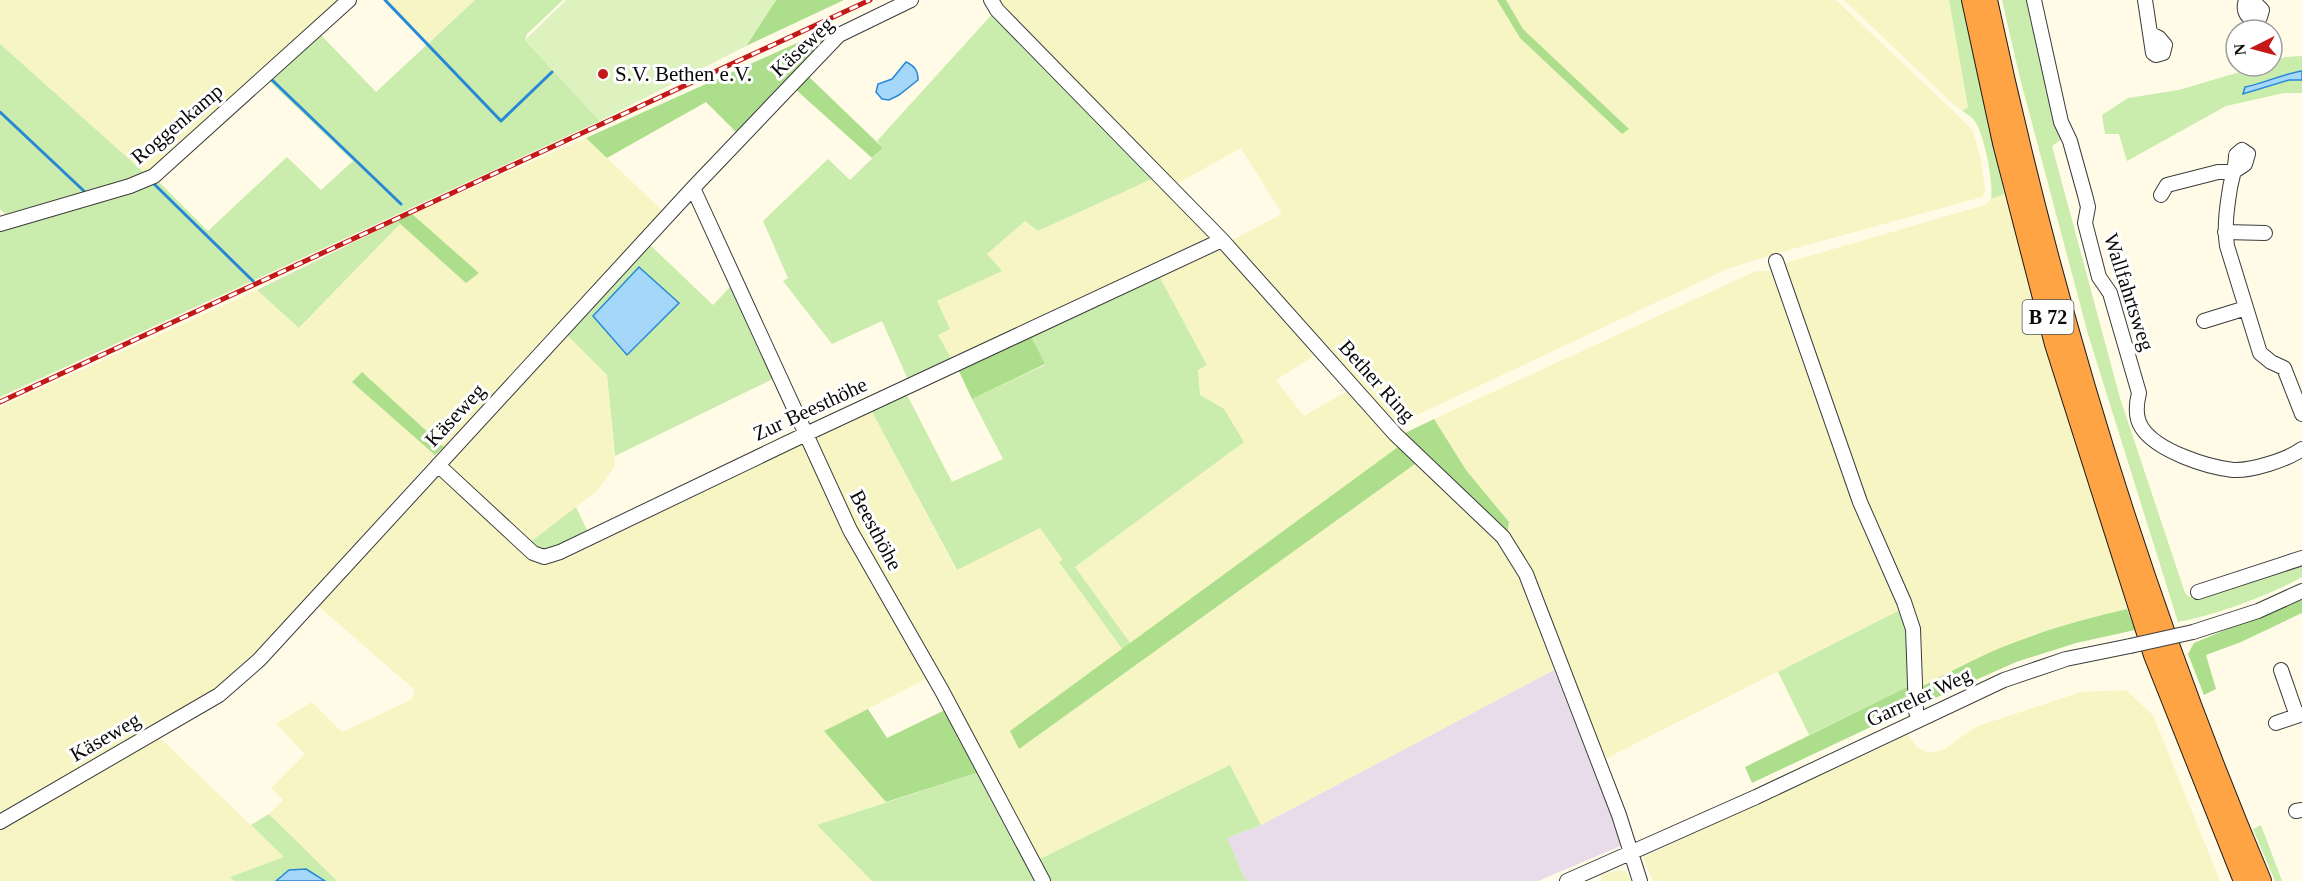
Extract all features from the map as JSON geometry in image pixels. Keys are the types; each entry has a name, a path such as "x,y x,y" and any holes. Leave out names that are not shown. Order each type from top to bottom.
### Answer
{"highway":[{"name":"B 72","path":"1972,0 2003,143 2055,344 2148,637 2244,881"},
{"name":"B 72","path":"1987,0 2028,182 2072,346 2099,433 2164,633 2261,881"}],"street":[{"name":"Roggenkamp","path":"0,224 130,186 154,176 349,0"},
{"name":"Käseweg","path":"0,822 219,694 259,660 693,188 839,35 911,0"},
{"name":"Bether Ring","path":"991,0 998,10 1222,240 1395,434 1503,537 1526,574 1619,815 1640,881"},
{"name":"Wallfahrtsweg","path":"2034,0 2061,122 2070,141 2088,207 2085,223 2099,277 2110,293 2139,393 2136,406 2141,427 2148,435 2178,455 2233,470 2248,469 2294,455 2302,449"},
{"path":"2145,0 2151,34"},
{"path":"2246,0 2245,11 2248,17 2254,20 2260,17 2262,10 2252,0"},
{"path":"2161,195 2167,184 2218,172 2233,172 2225,232 2246,308 2260,353 2271,362 2284,368 2302,414"},
{"name":"Beesthöhe","path":"693,188 850,530 942,691 1044,881"},
{"path":"2225,232 2265,233"},
{"name":"Zur Beesthöhe","path":"438,465 533,553 544,557 561,552 806,434 1222,240"},
{"path":"1776,261 1860,502 1904,602 1913,629 1918,720"},
{"path":"2204,321 2246,308"},
{"path":"2198,592 2302,558"},
{"name":"Garreler Weg","path":"1567,881 2035,668 2066,659 2193,632 2258,610 2302,591"},
{"path":"2276,723 2300,715 2281,670"}],"shaded area":[{"path":"0,0 340,0 147,175 0,44"},
{"path":"387,0 475,0 428,43"},
{"path":"998,0 1497,0 1520,38 1622,134 1629,129 1523,29 1506,0 1836,0 1969,126 1981,159 1985,190 1982,197 1727,269 1394,426 1229,242 1282,214 1241,148 1176,184 1002,7"},
{"path":"1844,0 1949,0 1968,107 1962,111 1952,103"},
{"path":"586,138 665,213 444,447 361,373 353,382 435,455 306,599 254,654 215,689 0,813 0,407 257,290 300,328 400,224 466,282 479,273 412,214"},
{"path":"1156,177 1213,239 953,362 938,335 937,301 1001,271 987,254 1025,221 1038,231"},
{"path":"2004,194 2127,609 2027,637 1968,662 1919,688 1918,630 1865,502 1815,349 1787,282 1785,263 1985,205 1991,199"},
{"path":"1222,250 1317,354 1276,380 1304,416 1349,390 1398,447 1131,644 1075,567 1244,442 1201,398 1198,370 1207,365 1158,274"},
{"path":"1756,271 1772,271 1780,282 1902,609 1605,759 1528,572 1507,535 1509,522 1466,470 1434,419"},
{"path":"564,332 607,375 615,466 597,491 529,543 444,463"},
{"path":"870,408 956,570 1040,528 1063,560 1060,563 1123,650 1011,731 1019,749 1415,464 1466,507 1498,539 1522,576 1554,670 1261,825 1230,765 1038,860 854,526 814,436"},
{"path":"805,440 930,677 824,731 886,802 818,825 872,881 337,881 269,814 283,800 271,788 305,754 276,724 312,702 342,732 411,700 415,690 316,604 438,471 533,559 546,565 566,559"},
{"path":"1554,670 1623,845 1538,881 1246,881 1227,838 1261,825"},
{"path":"2126,690 2153,715 2220,881 1653,881 1643,857 1908,735 1917,747 1928,753 1945,749 1975,727 2081,692"},
{"path":"158,736 284,857 230,877 234,881 0,881 0,828"},
{"path":"1618,870 1627,872 1631,881 1601,881 1601,875"}],"green space":[{"path":"475,0 563,0 527,34 525,40 600,121 0,397 0,227 156,179 208,231 287,157 321,190 353,161 266,78 317,31 376,92"},
{"path":"566,0 776,0 746,46 600,121 525,40"},
{"path":"776,0 844,0 746,46"},
{"path":"1497,0 1506,0 1523,29 1629,129 1622,134 1520,38"},
{"path":"1949,0 1961,0 2004,194 1991,199 1990,171 1985,146 1978,126 1970,116 1962,111 1968,107"},
{"path":"2002,0 2029,0 2062,139 2052,146 2120,398 2185,593 2189,597 2302,561 2302,577 2258,598 2225,610 2178,622 2088,334 2020,78"},
{"path":"995,11 1156,177 1038,231 1025,221 987,254 1002,271 937,301 950,329 938,335 953,362 909,382 882,321 832,344 783,281 788,278 763,221 828,159 850,180 883,148 877,141"},
{"path":"830,28 835,33 738,134 706,102 607,158 586,138"},
{"path":"0,44 147,175 7,216 0,209"},
{"path":"2302,56 2302,93 2284,93 2226,106 2127,161 2119,134 2105,134 2102,115 2128,98 2179,90 2224,77 2284,78 2285,57"},
{"path":"806,74 883,148 872,158 794,88"},
{"path":"412,214 479,273 466,283 397,221"},
{"path":"397,221 400,224 299,328 257,290"},
{"path":"648,243 713,305 732,285 775,378 615,456 607,375 564,332"},
{"path":"1158,274 1207,365 1198,370 1200,395 1224,409 1244,442 1075,567 1131,644 1123,650 1059,562 1063,560 1040,528 957,570 870,408 905,391 952,482 1003,459 972,399 1045,365 1030,334"},
{"path":"1030,334 1045,364 972,399 957,367"},
{"path":"362,372 444,447 435,455 352,382"},
{"path":"1434,419 1466,470 1509,522 1507,535 1403,434"},
{"path":"1398,447 1415,464 1019,749 1010,731"},
{"path":"576,507 589,534 544,552 529,543"},
{"path":"2302,598 2302,613 2241,642 2206,655 2216,689 2204,695 2188,654 2194,643"},
{"path":"1902,609 1909,631 1909,686 1809,735 1778,672"},
{"path":"2127,609 2135,630 2076,643 2016,662 1922,704 1919,688 1987,654 2053,629"},
{"path":"1909,686 1909,709 1752,783 1745,767"},
{"path":"868,709 887,738 947,709 980,772 886,802 824,731"},
{"path":"1230,765 1261,825 1227,838 1246,881 1047,881 1038,860"},
{"path":"980,772 1035,881 872,881 817,825"},
{"path":"269,814 337,881 325,881 306,869 281,875 276,881 234,881 230,877 284,857 251,825"},
{"path":"2261,825 2282,881 2275,881 2253,829"}],"water":[{"path":"906,62 915,69 918,80 899,95 889,100 882,99 876,92 878,84 892,79"},
{"path":"2302,71 2302,80 2289,80 2243,94 2245,87 2275,78 2284,78 2287,74"},
{"path":"639,267 679,303 627,355 593,316"},
{"path":"306,869 325,881 276,881 289,870"}],"waterway":[{"path":"385,0 501,121 552,72"},
{"path":"270,78 401,204"},
{"path":"0,112 84,191"},
{"path":"151,181 253,281"}],"railway":[{"path":"0,402 870,0"}],"place":[{"name":"S.V. Bethen e.V.","path":"603,74"}]}
